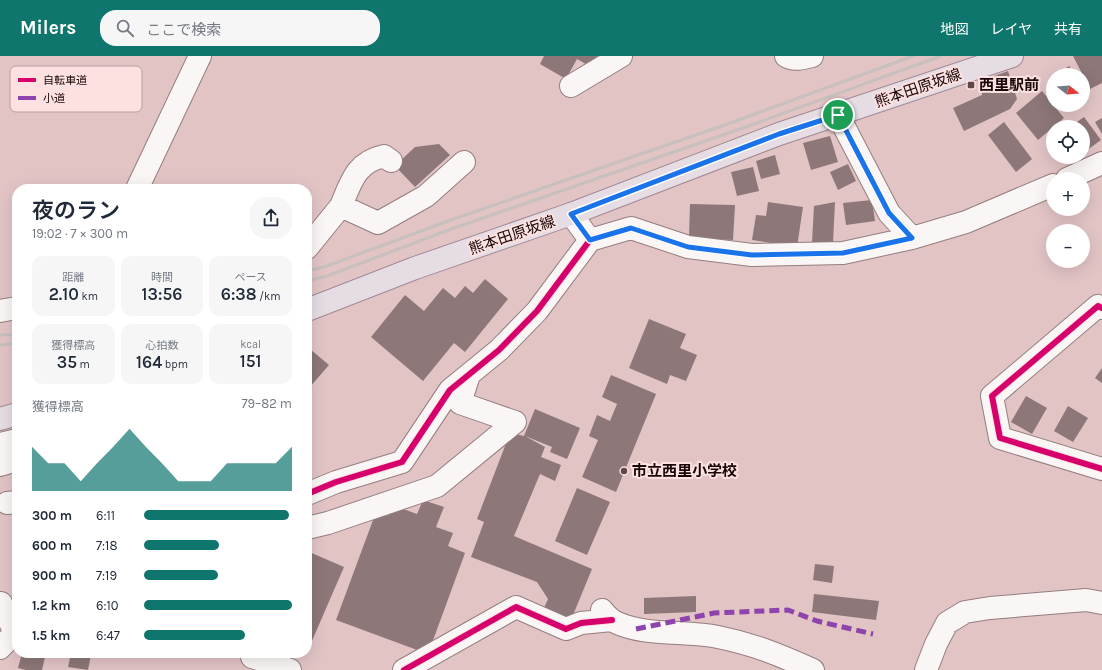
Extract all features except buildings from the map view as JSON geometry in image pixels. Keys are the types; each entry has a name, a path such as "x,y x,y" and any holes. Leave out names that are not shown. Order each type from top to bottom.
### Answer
{"main road":[{"name":"熊本田原坂線","path":"312,308 415,268 571,214 779,134 1012,56"},
{"path":"0,419 12,415"}],"street":[{"path":"139,184 200,56"},
{"path":"571,86 621,56"},
{"path":"786,56 788,58 802,59 812,56"},
{"path":"838,115 889,213 912,238"},
{"path":"312,242 341,206 349,185 361,166 373,159 384,156 391,161"},
{"path":"341,206 378,223 426,196 464,162"},
{"path":"1082,172 1102,163"},
{"path":"312,492 336,482 402,462 450,390 499,350 537,311 590,240 631,228 688,247 752,255 843,253 912,238 966,222 1046,189"},
{"path":"571,214 590,240"},
{"path":"1102,308 1098,306 992,396 1000,438 1102,469"},
{"path":"0,311 12,309"},
{"path":"312,527 328,523 437,486 515,422 460,403 469,375"},
{"path":"0,444 12,441"},
{"path":"0,465 12,461"},
{"path":"926,670 936,644 947,623 965,612 990,608 1086,600 1102,603"},
{"path":"1,603 12,624"},
{"path":"404,670 516,607 566,629 606,615 636,629 716,636 751,644 813,670"},
{"path":"0,648 12,636"},
{"path":"255,658 290,670"}],"railway":[{"path":"312,270 324,267 451,220 736,121 913,56"},
{"path":"312,280 327,276 454,228 740,129 941,56"},
{"path":"0,335 12,334"},
{"path":"0,345 12,344"}],"marked path":[{"path":"636,629 714,613 788,610 817,621 873,634"}],"cycle path":[{"path":"312,492 336,482 402,462 450,390 499,350 537,311 590,240 571,214"},
{"path":"590,240 631,228 688,247 752,255 843,253 912,238"},
{"path":"1102,308 1098,306 992,396 1000,438 1102,469"},
{"path":"404,670 516,607 566,629 581,623 612,620"}],"place":[{"name":"西里駅前","path":"971,85"},
{"name":"市立西里小学校","path":"624,471"}],"route":[{"path":"838,115 889,213 912,238 843,253 752,255 688,247 631,228 590,240 571,214 779,134 838,115"}]}
